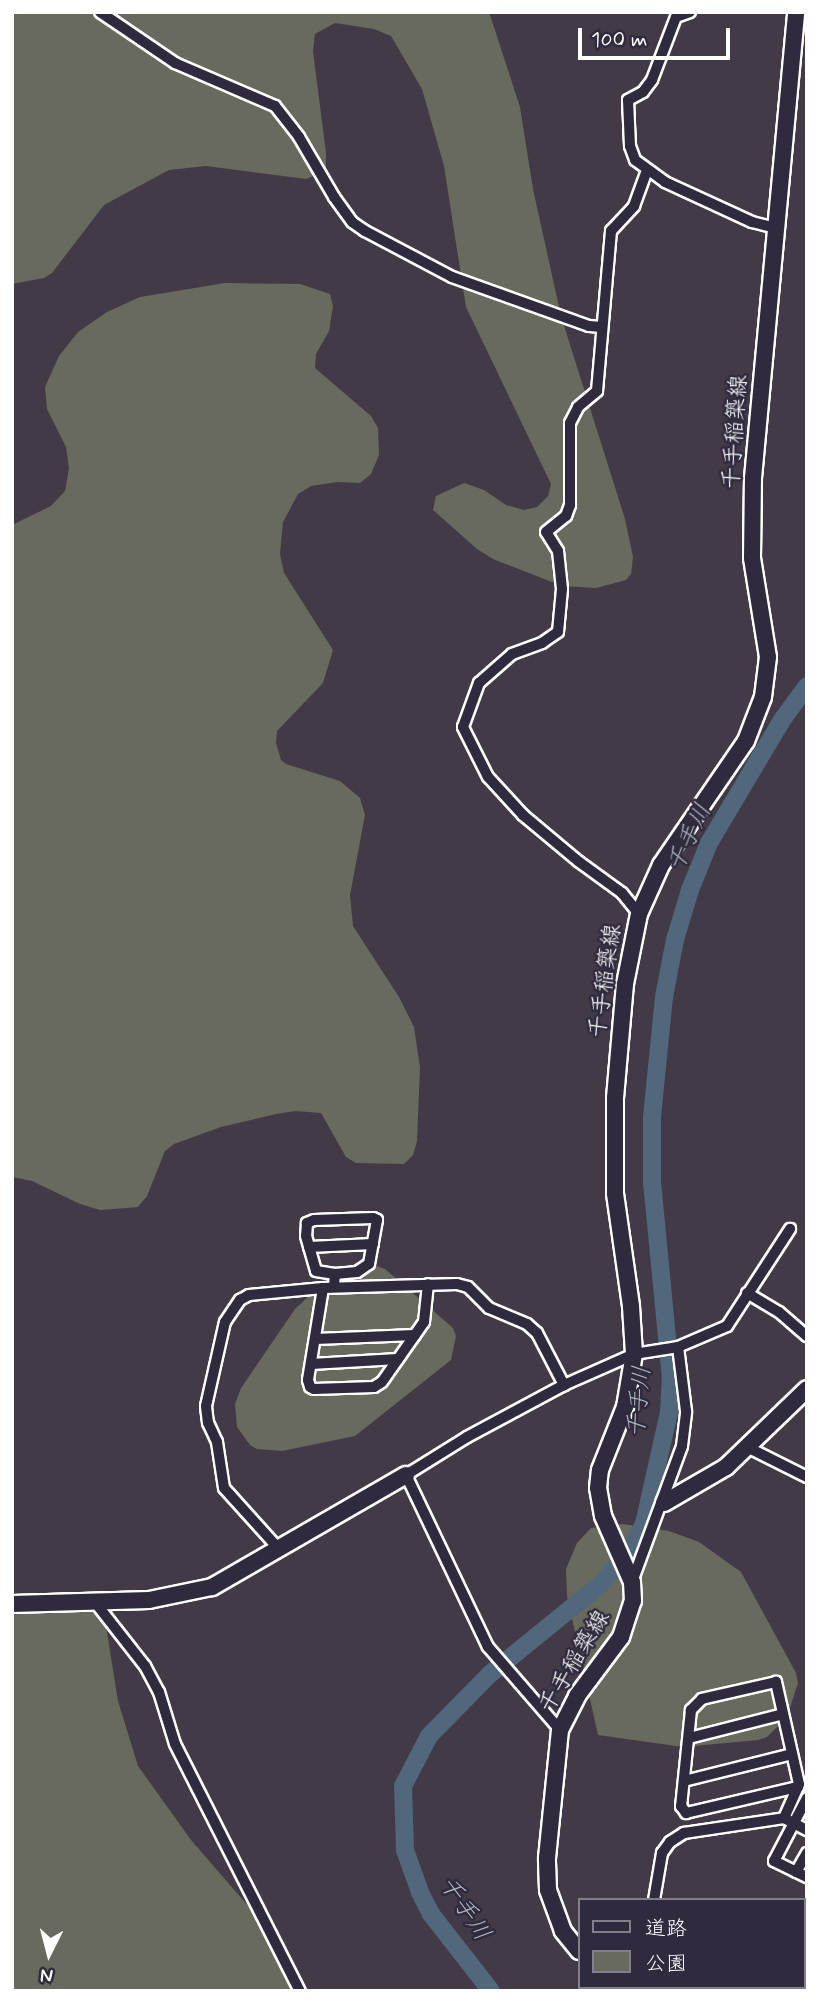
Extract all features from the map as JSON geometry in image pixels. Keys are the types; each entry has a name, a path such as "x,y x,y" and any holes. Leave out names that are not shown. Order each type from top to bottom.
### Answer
{"main road":[{"name":"千手稲築線","path":"578,1950 563,1931 548,1890 547,1857 560,1730 577,1696 621,1637 633,1601 629,1575 608,1529 598,1488 600,1470 625,1407 637,1354 615,1193 615,1098 625,984 639,914 661,865 746,741 763,697 768,657 752,558 753,478 796,12"},
{"path":"664,1503 726,1467 807,1389"},
{"path":"12,1604 149,1600 212,1587 406,1475"}],"street":[{"path":"100,12 175,63 275,106 299,137 352,222 365,231 452,277 589,326 602,327"},
{"path":"690,12 677,17 652,80 643,92 628,100 630,146 635,160 647,171 752,222 776,228"},
{"path":"639,914 622,893 523,815 488,777 463,727 479,682 512,654 542,643 558,632 562,589 558,551 546,532 566,516 570,505 570,423 578,407 597,391 611,231 634,206 647,171"},
{"path":"373,1218 377,1220 373,1244 371,1258 365,1268 335,1275 316,1271 305,1228 314,1220 373,1218"},
{"path":"560,1730 493,1655 406,1475 467,1437 564,1385 637,1354 676,1347 727,1326 790,1229"},
{"path":"309,1247 373,1244"},
{"path":"335,1275 328,1287 315,1339 310,1388 374,1387 389,1375 424,1322 428,1284"},
{"path":"279,1549 224,1488 218,1442 208,1423 206,1406 225,1322 240,1300 248,1295 328,1287 428,1284 468,1287 489,1308 527,1324 537,1333 564,1385"},
{"path":"747,1293 779,1312 807,1336"},
{"path":"315,1339 415,1335"},
{"path":"629,1575 664,1503 685,1427 676,1347"},
{"path":"311,1364 398,1359"},
{"path":"747,1447 807,1477"},
{"path":"94,1601 145,1666 159,1692 175,1744 300,1991"},
{"path":"798,1787 687,1813 681,1806 691,1710 702,1699 776,1682 798,1787 774,1861 807,1877"},
{"path":"689,1738 783,1714"},
{"path":"684,1781 792,1755"},
{"path":"788,1820 807,1798"},
{"path":"654,1898 662,1853 670,1842 702,1828 788,1820 807,1830"},
{"path":"796,1872 807,1853"}],"green space":[{"path":"12,12 489,12 520,107 533,189 561,316 625,519 633,557 631,574 626,580 596,588 562,586 493,559 477,549 433,510 436,496 464,483 484,490 506,505 524,510 537,507 548,496 551,484 466,307 444,166 422,89 391,36 374,29 335,23 315,34 313,51 326,153 326,168 318,174 306,179 206,166 169,170 104,205 52,273 44,278 12,284"},
{"path":"225,283 300,284 330,294 333,306 329,331 316,354 315,368 371,416 378,428 379,455 371,474 360,483 337,482 311,486 298,494 283,522 280,554 284,573 333,650 323,683 277,731 276,743 281,760 286,764 340,781 360,798 365,815 350,895 353,926 399,997 414,1027 420,1067 417,1141 413,1155 404,1164 356,1163 346,1157 321,1113 295,1111 276,1114 221,1127 174,1144 165,1151 147,1196 138,1207 100,1210 80,1204 32,1181 12,1177 12,525 51,506 65,491 69,468 66,447 47,409 45,387 59,356 78,332 107,312 140,297"},
{"path":"363,1261 385,1269 453,1328 456,1336 451,1360 355,1436 282,1451 257,1449 250,1445 237,1427 235,1404 241,1388 295,1309 326,1280"},
{"path":"623,1524 669,1531 699,1542 741,1572 796,1673 798,1683 787,1717 767,1737 683,1747 598,1735 567,1596 566,1569 577,1543 591,1528"},
{"path":"12,1600 88,1606 106,1626 118,1701 138,1766 191,1840 281,1944 303,1991 12,1991"}],"waterway":[{"name":"千手川","path":"491,1991 431,1914 420,1892 405,1850 403,1786 429,1736 490,1674 602,1583 630,1550 644,1524 669,1412 671,1379 652,1183 652,1117 664,997 675,940 690,890 709,843 782,720 807,686"}]}
